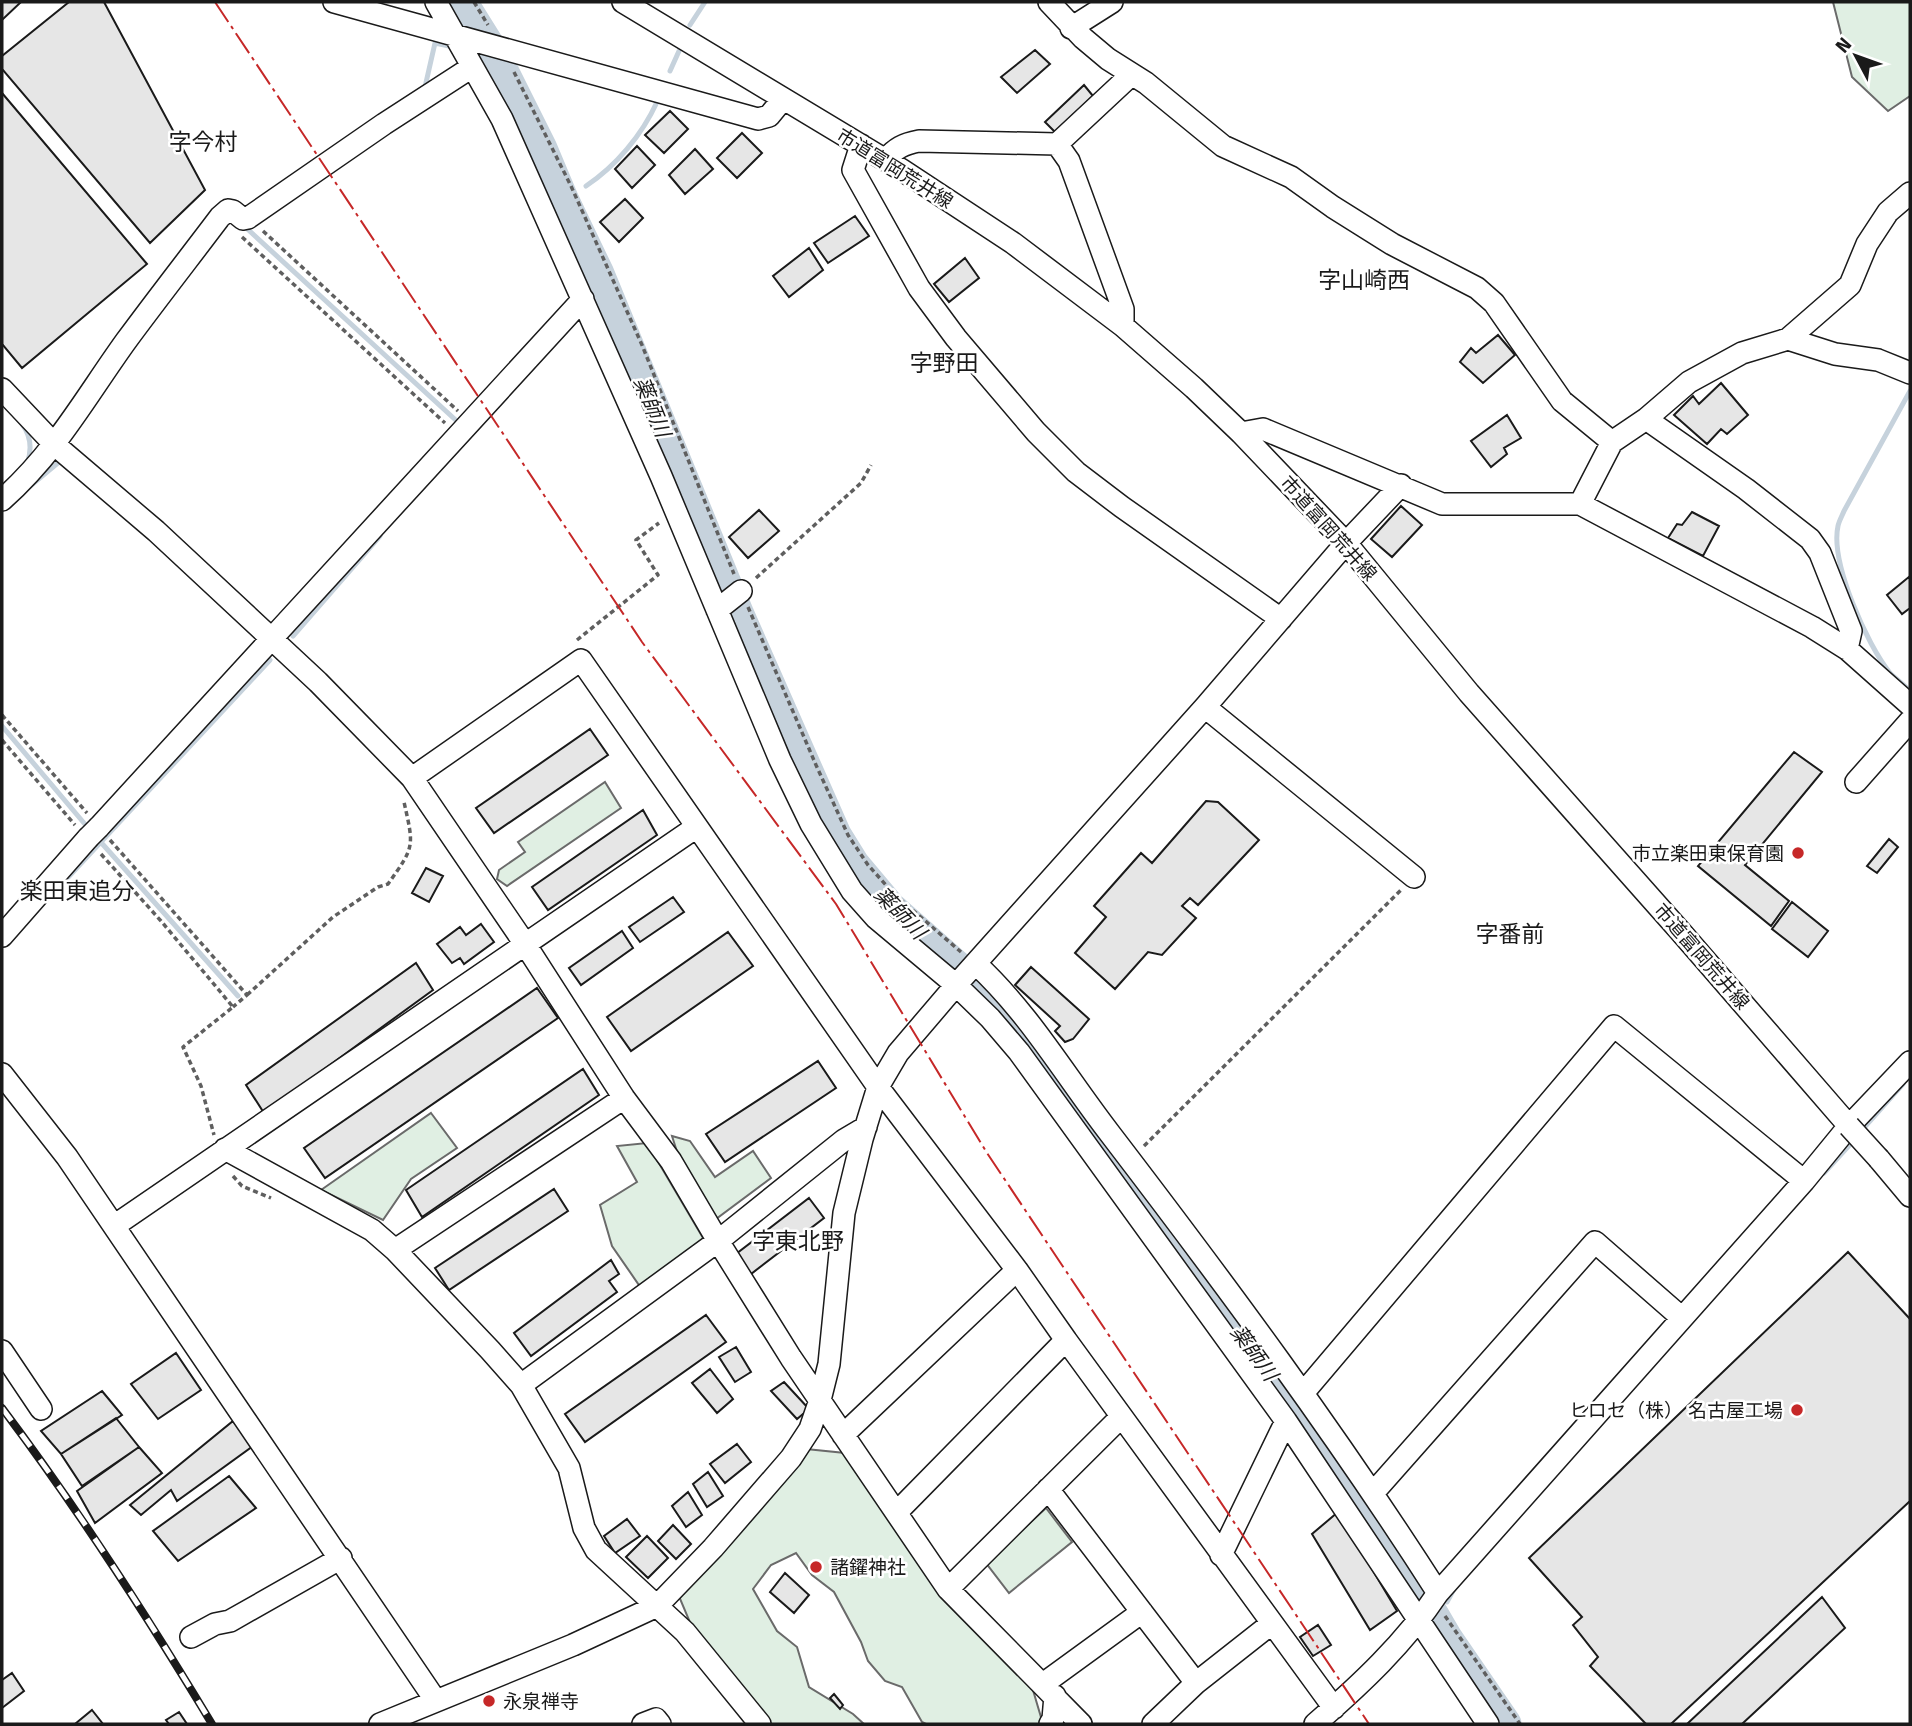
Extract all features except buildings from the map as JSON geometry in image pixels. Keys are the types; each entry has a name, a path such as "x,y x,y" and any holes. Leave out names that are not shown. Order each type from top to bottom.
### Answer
{"street":[{"path":"334,2 758,119 769,116 783,99"},
{"path":"436,2 502,120 583,299 780,760 830,858 852,891 876,918 956,985 1013,1044 1286,1421 1488,1724"},
{"name":"市道富岡荒井線","path":"624,2 861,145 1013,243 1123,326 1241,433 1346,543 1469,693 1680,930 1910,1196"},
{"path":"1049,2 1070,28 1131,75 1146,83 1223,146 1291,177 1392,244 1477,288 1494,303 1562,401 1612,442"},
{"path":"1070,28 1112,2"},
{"path":"240,223 472,67"},
{"path":"885,160 895,149 919,141 1057,144 1131,75"},
{"path":"1057,144 1069,160 1113,278 1123,309 1123,326"},
{"path":"861,145 853,170 919,288 956,338 1036,432 1076,472 1122,507 1282,619"},
{"path":"1580,504 1612,442 1707,371 1742,353 1787,339 1850,285 1867,244 1888,212 1910,193"},
{"path":"2,500 36,468 55,445 126,341 220,217 228,210 233,211 243,219 240,223"},
{"path":"2,936 583,299"},
{"path":"1787,339 1835,354 1878,360 1910,373"},
{"path":"2,389 55,445 156,531 318,682 407,785 525,944 624,1098 671,1161 790,1358 948,1589 1081,1724"},
{"path":"1646,419 1763,502 1810,539 1820,553 1851,631 1847,649"},
{"path":"1241,433 1263,429 1442,504 1580,504 1812,627 1847,649 1910,705"},
{"path":"380,1724 573,1645 657,1606 713,1549 791,1458 810,1429 820,1399 829,1364 845,1213 878,1087 898,1053 1205,707 1346,543 1401,485"},
{"path":"716,610 741,592"},
{"path":"407,785 581,660 695,828 878,1087 1017,1270 1334,1708"},
{"path":"1205,707 1414,877"},
{"path":"1856,782 1910,722"},
{"path":"114,1226 695,828"},
{"path":"976,964 1018,1008 1304,1394 1438,1593"},
{"path":"1304,1394 1614,1026 1804,1181"},
{"path":"1315,1724 1419,1623 1438,1593 1804,1181 1849,1126 1910,1062"},
{"path":"2,1074 67,1157 436,1701"},
{"path":"395,1250 624,1098"},
{"path":"521,1385 718,1241 845,1140 866,1127"},
{"path":"222,1152 372,1230 395,1250 521,1385 569,1468 584,1528 596,1550 685,1632 760,1724"},
{"path":"1112,1179 1130,1160"},
{"path":"1373,1493 1595,1242 1682,1318"},
{"path":"844,1435 1017,1270"},
{"path":"897,1513 1066,1340"},
{"path":"2,1351 41,1409"},
{"path":"948,1589 1121,1417"},
{"path":"1221,1555 1286,1421"},
{"path":"1048,1489 1196,1683"},
{"path":"191,1637 215,1624 230,1621 341,1558"},
{"path":"1049,1690 1142,1612"},
{"path":"1153,1724 1196,1683 1271,1624"},
{"path":"1049,1690 1053,1719 1050,1724"},
{"path":"643,1724 656,1719 660,1724"}],"path":[{"path":"503,49 571,186 642,345 741,592 848,835 868,865 894,894 976,964"},
{"path":"240,223 462,429"},
{"path":"240,223 462,429"},
{"path":"741,592 861,483 871,465"},
{"path":"575,665 569,653 571,645 658,575 636,540 675,511"},
{"path":"2,715 96,833"},
{"path":"2,740 96,833 231,974 247,995"},
{"path":"281,1203 235,1180 222,1152 201,1086 183,1046 247,995 333,917 378,887 388,884 407,858 412,839 407,785"},
{"path":"103,856 161,920 233,1007"},
{"path":"1130,1160 1414,877"},
{"path":"1438,1593 1441,1600 1439,1607 1520,1724"}],"green space":[{"path":"1833,2 1910,2 1910,96 1888,111 1852,77"},
{"path":"605,782 621,808 507,886 497,879 499,870 525,852 518,842"},
{"path":"431,1113 457,1148 411,1179 383,1220 321,1190"},
{"path":"672,1136 690,1141 715,1177 753,1151 771,1178 716,1219 680,1161"},
{"path":"647,1143 706,1243 641,1288 612,1246 600,1205 637,1182 617,1146"},
{"name":"諸鑃神社","path":"806,1449 845,1453 1030,1680 1043,1724 922,1722 902,1687 885,1681 868,1661 861,1642 834,1592 812,1575 796,1553 771,1565 753,1589 777,1631 797,1647 809,1687 853,1714 864,1724 771,1724 694,1632 678,1594"},
{"path":"1046,1508 1072,1542 1009,1593 986,1563"}],"waterway":[{"name":"薬師川","path":"461,2 494,55 541,149 598,274 738,615 835,835 853,864 890,908 1006,1012 1028,1041 1076,1111 1255,1352 1346,1480 1408,1573 1446,1638 1505,1724"},
{"path":"690,25 705,2"},
{"path":"422,89 425,87 435,43 449,46"},
{"path":"670,71 679,51"},
{"path":"586,186 608,169 627,149 657,102"},
{"name":"薬師川","path":"562,199 569,196"},
{"path":"243,225 460,424"},
{"path":"1910,391 1844,511 1838,526 1837,542 1845,581 1861,624 1890,673 1910,691"},
{"path":"22,424 30,443 27,464"},
{"path":"29,487 59,462"},
{"path":"293,636 380,536"},
{"path":"60,886 270,660"},
{"path":"2,726 89,829"},
{"path":"98,839 238,996"},
{"path":"1861,1131 1903,1084"},
{"path":"1824,1173 1855,1139"},
{"path":"1447,1602 1455,1587"}],"railway":[{"path":"2,1408 111,1563 212,1724"}],"power":[{"path":"215,2 642,642 836,904 987,1153 1369,1724"}],"place":[{"name":"市立楽田東保育園","path":"1798,853"},
{"name":"ヒロセ（株） 名古屋工場","path":"1797,1410"},
{"name":"諸鑃神社","path":"816,1567"},
{"name":"永泉禅寺","path":"489,1701"}],"district":[{"name":"字今村","path":"203,142"},
{"name":"字山崎西","path":"1364,280"},
{"name":"字野田","path":"944,363"},
{"name":"楽田東追分","path":"77,891"},
{"name":"字番前","path":"1510,934"},
{"name":"字東北野","path":"798,1241"}]}
